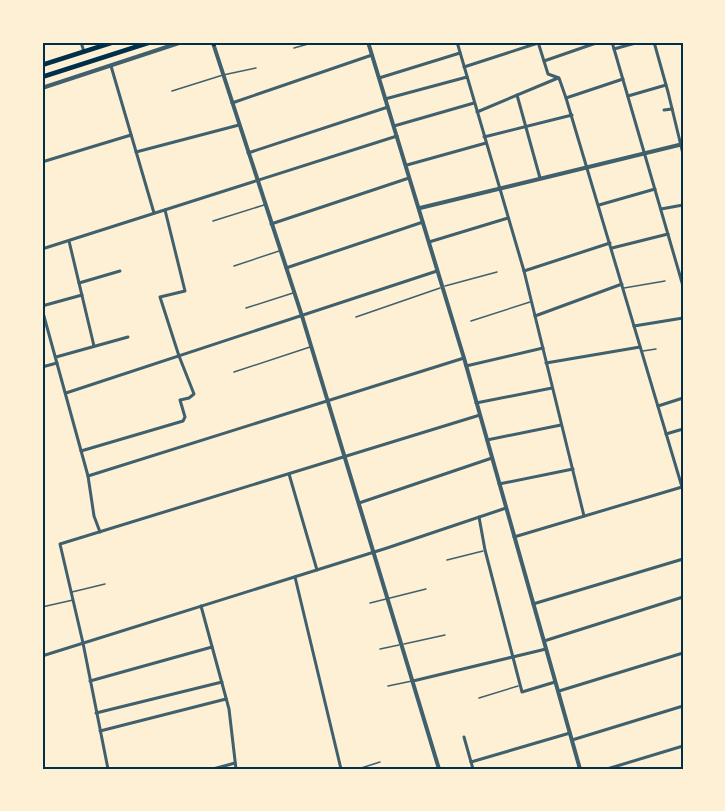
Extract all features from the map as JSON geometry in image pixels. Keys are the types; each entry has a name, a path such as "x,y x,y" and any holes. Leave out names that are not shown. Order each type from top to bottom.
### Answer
{"main road":[{"path":"42,65 114,42"},
{"path":"42,77 151,42"}],"street":[{"path":"81,42 84,52"},
{"path":"42,88 182,42"},
{"path":"368,42 464,358 580,769"},
{"path":"457,42 524,271 584,516"},
{"path":"464,67 538,42 548,74 558,78 588,166 682,487 514,537"},
{"path":"544,61 598,42"},
{"path":"612,42 683,286"},
{"path":"614,49 639,42"},
{"path":"654,42 683,154"},
{"path":"212,43 302,316 439,769"},
{"path":"137,46 140,56"},
{"path":"379,78 460,52"},
{"path":"232,103 372,55"},
{"path":"111,66 154,213"},
{"path":"386,99 467,77"},
{"path":"477,112 558,78"},
{"path":"566,99 623,79"},
{"path":"628,96 666,85"},
{"path":"517,95 540,178"},
{"path":"394,126 474,103"},
{"path":"248,153 388,106"},
{"path":"664,111 672,109"},
{"path":"484,137 572,115"},
{"path":"136,152 239,124"},
{"path":"42,162 131,135"},
{"path":"42,249 397,136"},
{"path":"406,165 486,143"},
{"path":"420,208 682,145"},
{"path":"271,224 410,178"},
{"path":"599,205 655,189"},
{"path":"661,209 683,205"},
{"path":"81,451 183,421 185,417 180,400 194,394 160,297 185,291 165,210"},
{"path":"429,242 508,218"},
{"path":"286,268 423,222"},
{"path":"612,248 668,234"},
{"path":"69,241 94,346"},
{"path":"524,271 610,243"},
{"path":"79,283 120,271"},
{"path":"66,393 437,271"},
{"path":"535,316 623,286"},
{"path":"82,295 42,308 88,476 94,516 100,532"},
{"path":"634,326 683,318"},
{"path":"42,333 49,332"},
{"path":"56,357 128,337"},
{"path":"546,363 640,347"},
{"path":"466,366 543,348"},
{"path":"88,476 464,358"},
{"path":"42,367 57,363"},
{"path":"476,402 552,388"},
{"path":"658,406 683,398"},
{"path":"108,769 83,643 60,544 480,415"},
{"path":"487,440 562,425"},
{"path":"666,434 683,429"},
{"path":"359,503 492,458"},
{"path":"499,484 573,469"},
{"path":"289,474 317,570"},
{"path":"42,656 374,552 506,508"},
{"path":"479,518 484,550 522,692 555,682"},
{"path":"533,604 683,560"},
{"path":"295,577 341,769"},
{"path":"544,641 683,597"},
{"path":"201,606 226,699 236,769"},
{"path":"90,681 212,647"},
{"path":"413,681 546,650"},
{"path":"558,691 683,653"},
{"path":"96,713 222,682"},
{"path":"100,731 226,699"},
{"path":"572,740 683,706"},
{"path":"471,762 570,733"},
{"path":"464,737 473,769"},
{"path":"607,769 683,746"},
{"path":"213,769 235,763"}],"lane":[{"path":"294,48 315,42"},
{"path":"172,91 223,75 256,68"},
{"path":"213,221 265,205"},
{"path":"234,266 280,251"},
{"path":"356,317 442,287 497,272"},
{"path":"623,286 665,281"},
{"path":"246,308 294,292"},
{"path":"471,321 531,302"},
{"path":"234,372 311,347"},
{"path":"642,351 656,349"},
{"path":"447,560 484,550"},
{"path":"71,592 105,584"},
{"path":"370,603 426,589"},
{"path":"42,607 73,600"},
{"path":"380,649 445,635"},
{"path":"388,686 413,681"},
{"path":"479,698 520,686"},
{"path":"358,769 380,762"}]}
